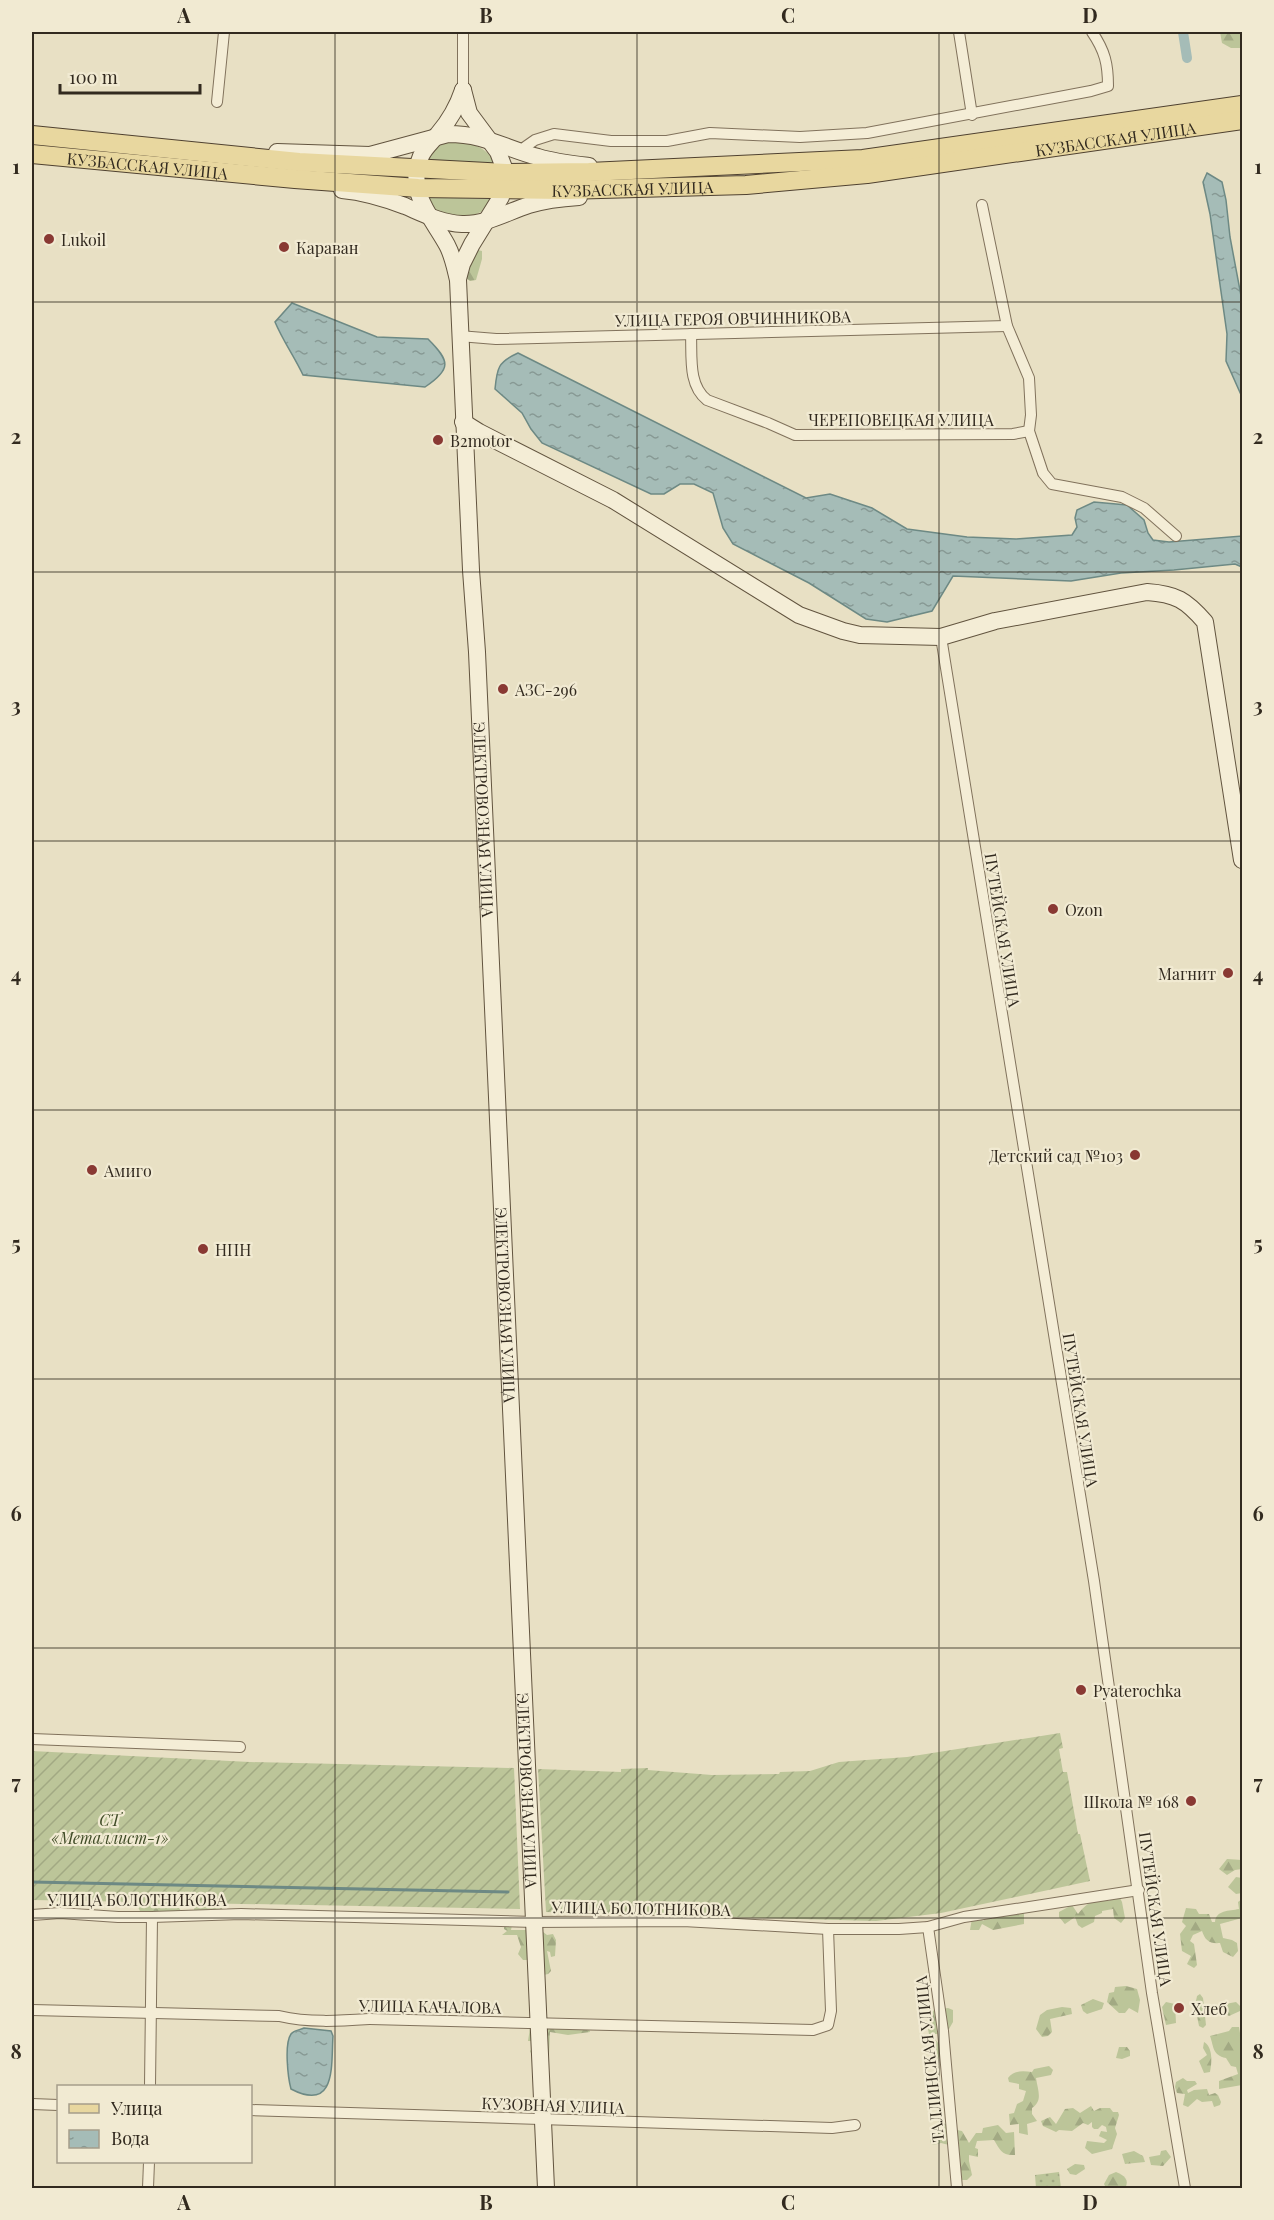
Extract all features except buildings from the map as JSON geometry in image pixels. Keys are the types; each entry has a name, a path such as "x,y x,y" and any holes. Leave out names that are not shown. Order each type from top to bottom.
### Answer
{"main road":[{"name":"КУЗБАССКАЯ УЛИЦА","path":"32,135 295,179 418,188 628,170 863,159 1236,114"},
{"name":"КУЗБАССКАЯ УЛИЦА","path":"32,154 299,162 418,169 505,182 627,188 746,185 867,174 1236,114"}],"street":[{"path":"217,102 224,32"},
{"path":"458,280 462,264 505,182 498,152 475,122 465,102 463,32"},
{"path":"959,32 972,115"},
{"path":"523,152 525,147 535,140 554,134 612,141 667,141 710,134 821,137 867,133 972,115 1108,86 1108,63 1092,32"},
{"path":"458,280 447,245 421,202 418,169 427,146 451,118 463,90"},
{"path":"186,159 234,149 370,155 448,134 462,134 571,164 628,170"},
{"path":"186,159 223,177 368,194 430,218 464,224 487,220 529,205 565,198 594,197 627,188"},
{"path":"982,205 1008,326 1029,378 1031,415 1029,431 1043,473 1052,484 1122,497 1144,508 1176,536"},
{"name":"ЭЛЕКТРОВОЗНАЯ УЛИЦА","path":"458,280 463,422 477,652 546,2188"},
{"name":"УЛИЦА ГЕРОЯ ОВЧИННИКОВА","path":"459,336 496,339 1008,326"},
{"name":"ЧЕРЕПОВЕЦКАЯ УЛИЦА","path":"691,334 693,377 700,394 707,400 795,435 1013,434 1029,431"},
{"path":"463,422 613,500 778,602 821,624 860,635 941,637 995,621 1147,592 1167,593 1184,600 1205,622 1242,861"},
{"name":"ПУТЕЙСКАЯ УЛИЦА","path":"941,637 1094,1581 1152,1994 1185,2188"},
{"path":"32,1738 240,1747"},
{"name":"УЛИЦА БОЛОТНИКОВА","path":"32,1915 60,1913 152,1917 241,1914 534,1922 683,1921 828,1929 928,1927 964,1917 1139,1890"},
{"path":"150,2085 152,1917"},
{"name":"ТАЛЛИНСКАЯ УЛИЦА","path":"928,1927 943,2031 957,2188"},
{"name":"УЛИЦА КАЧАЛОВА","path":"32,2010 279,2016 300,2021 323,2022 370,2019 813,2030 828,2025 831,2011 828,1929"},
{"path":"32,2104 57,2105"},
{"name":"КУЗОВНАЯ УЛИЦА","path":"252,2110 832,2128 855,2125"},
{"path":"148,2188 149,2163"}],"green space":[{"path":"1220,32 1242,32 1242,48 1231,48 1222,43"},
{"path":"448,141 481,148 495,164 425,164 433,150"},
{"path":"427,197 493,199 483,211 467,218 441,214"},
{"path":"478,250 482,251 482,259 476,280 470,281 466,278 467,266"},
{"path":"1060,1733 1063,1748 1059,1749 1063,1772 1067,1772 1078,1834 1080,1834 1090,1881 941,1913 876,1921 546,1912 538,1769 621,1772 621,1769 648,1768 648,1770 712,1775 779,1774 780,1772 810,1771 839,1762 907,1757"},
{"name":"СТ «Металлист-1»","path":"32,1751 250,1762 514,1768 520,1909 32,1900"},
{"path":"1227,1859 1242,1860 1242,1869 1227,1875 1219,1869"},
{"path":"1236,1877 1242,1878 1242,1893 1236,1894 1228,1887"},
{"path":"1113,1896 1119,1896 1122,1902 1125,1918 1121,1923 1114,1918 1113,1909 1102,1911 1095,1916 1094,1922 1082,1928 1075,1917 1065,1924 1059,1917 1059,1912 1072,1905 1078,1914 1092,1902 1109,1901"},
{"path":"213,1897 222,1909 221,1912 194,1911 194,1905"},
{"path":"174,1899 181,1911 141,1913 135,1901"},
{"path":"1242,1899 1242,1918 1220,1924 1223,1938 1237,1943 1238,1951 1233,1957 1223,1952 1220,1943 1208,1941 1202,1931 1193,1935 1190,1941 1194,1944 1197,1965 1194,1968 1187,1964 1191,1956 1182,1951 1180,1934 1186,1926 1182,1922 1186,1908 1196,1909 1199,1914 1209,1914 1212,1922 1215,1922 1220,1913 1239,1909 1238,1902"},
{"path":"1020,1911 1024,1913 1024,1924 993,1930 982,1924 979,1930 970,1930 972,1918 981,1918 983,1921 986,1918 993,1919 995,1915"},
{"path":"504,1924 512,1925 511,1930 538,1928 547,1935 553,1934 556,1940 555,1956 551,1957 550,1952 547,1951 551,1971 548,1974 540,1976 529,1960 523,1960 518,1954 521,1947 517,1935 502,1935 507,1931 504,1929"},
{"path":"1126,1986 1137,1989 1140,2000 1138,2013 1129,2008 1125,2013 1119,2013 1107,2002 1109,1993 1114,1992 1115,1987"},
{"path":"1200,1994 1203,1998 1206,2025 1203,2028 1199,2026 1195,2006 1197,1996"},
{"path":"1093,1999 1104,2003 1102,2009 1087,2014 1081,2005"},
{"path":"1166,2002 1175,2004 1176,2023 1166,2025 1162,2007"},
{"path":"1236,2002 1241,2007 1240,2011 1229,2016 1223,2012 1222,2007 1225,2004"},
{"path":"948,2008 953,2010 953,2022 949,2029 940,2023 938,2034 929,2034 928,2021 934,2010"},
{"path":"1071,2008 1072,2014 1050,2019 1052,2032 1042,2037 1036,2029 1040,2015 1047,2010"},
{"path":"542,2026 589,2029 590,2032 568,2035 550,2032 549,2056 542,2062 534,2060 530,2051 537,2044 534,2041 528,2041 530,2028"},
{"path":"1232,2027 1239,2027 1242,2033 1242,2085 1219,2089 1219,2081 1238,2074 1236,2067 1231,2066 1226,2058 1216,2053 1210,2036 1229,2031"},
{"path":"934,2038 939,2044 941,2055 937,2059 930,2056 931,2040"},
{"path":"1204,2042 1209,2048 1211,2060 1210,2072 1204,2073 1199,2061 1207,2055 1203,2048"},
{"path":"1119,2047 1127,2047 1130,2056 1122,2059 1116,2058"},
{"path":"1049,2066 1053,2070 1051,2075 1036,2078 1039,2099 1032,2108 1032,2114 1037,2121 1027,2124 1028,2135 1019,2133 1019,2124 1010,2125 1009,2114 1014,2113 1017,2104 1023,2101 1026,2091 1019,2089 1019,2084 1009,2082 1008,2078 1016,2072 1032,2072 1034,2069"},
{"path":"1183,2078 1187,2081 1195,2081 1197,2084 1187,2090 1188,2093 1207,2089 1209,2095 1215,2093 1218,2095 1220,2105 1214,2107 1212,2101 1202,2102 1197,2099 1188,2107 1183,2105 1185,2094 1177,2093 1175,2087 1176,2082"},
{"path":"1091,2106 1094,2111 1100,2108 1110,2108 1113,2112 1118,2112 1115,2128 1117,2134 1112,2149 1092,2154 1085,2148 1087,2141 1104,2143 1107,2140 1099,2136 1101,2131 1107,2132 1106,2127 1102,2125 1094,2129 1092,2122 1088,2125 1083,2123 1072,2131 1059,2130 1056,2132 1043,2126 1041,2121 1050,2117 1056,2124 1065,2109 1073,2108 1080,2113"},
{"path":"943,2123 962,2131 969,2143 976,2133 982,2133 983,2128 998,2125 1006,2133 1014,2132 1015,2155 1004,2153 994,2140 977,2141 975,2148 978,2149 978,2157 969,2155 972,2175 967,2180 962,2180 949,2145 941,2143 933,2145 930,2142 931,2138 938,2134 938,2125"},
{"path":"1166,2150 1171,2157 1163,2166 1151,2165 1149,2157 1160,2155 1161,2151"},
{"path":"1134,2151 1143,2156 1145,2162 1125,2164 1122,2154"},
{"path":"1075,2164 1084,2165 1085,2169 1076,2175 1070,2174 1067,2169"},
{"path":"1059,2172 1061,2188 1036,2188 1035,2175"},
{"path":"1116,2172 1125,2178 1127,2183 1125,2188 1106,2188 1104,2184 1109,2175"}],"water":[{"path":"1207,173 1222,182 1242,301 1242,397 1226,361 1227,334 1210,214 1203,182"},
{"path":"292,303 377,337 428,339 441,353 445,364 444,370 425,387 303,375 275,322"},
{"path":"518,353 806,498 830,494 872,508 907,529 967,537 1016,539 1072,535 1077,527 1075,518 1077,510 1094,502 1127,505 1144,520 1153,540 1169,542 1242,536 1242,567 1235,564 1121,573 1071,581 953,576 932,611 887,622 866,619 809,583 733,544 723,528 713,493 694,484 680,484 664,494 651,494 542,443 522,413 495,389 500,366 506,359"},
{"path":"304,2028 331,2031 333,2036 331,2071 324,2090 317,2095 306,2095 291,2089 290,2084 287,2061 289,2039 292,2033"}],"waterway":[{"path":"1183,32 1187,58"},
{"path":"32,1882 508,1892"}],"place":[{"name":"Lukoil","path":"49,239"},
{"name":"Караван","path":"284,247"},
{"name":"B2motor","path":"438,440"},
{"name":"АЗС-296","path":"503,689"},
{"name":"Ozon","path":"1053,909"},
{"name":"Магнит","path":"1228,973"},
{"name":"Детский сад №103","path":"1135,1155"},
{"name":"Амиго","path":"92,1170"},
{"name":"НПН","path":"203,1249"},
{"name":"Pyaterochka","path":"1081,1690"},
{"name":"Школа № 168","path":"1191,1801"},
{"name":"Хлеб","path":"1179,2008"}]}
